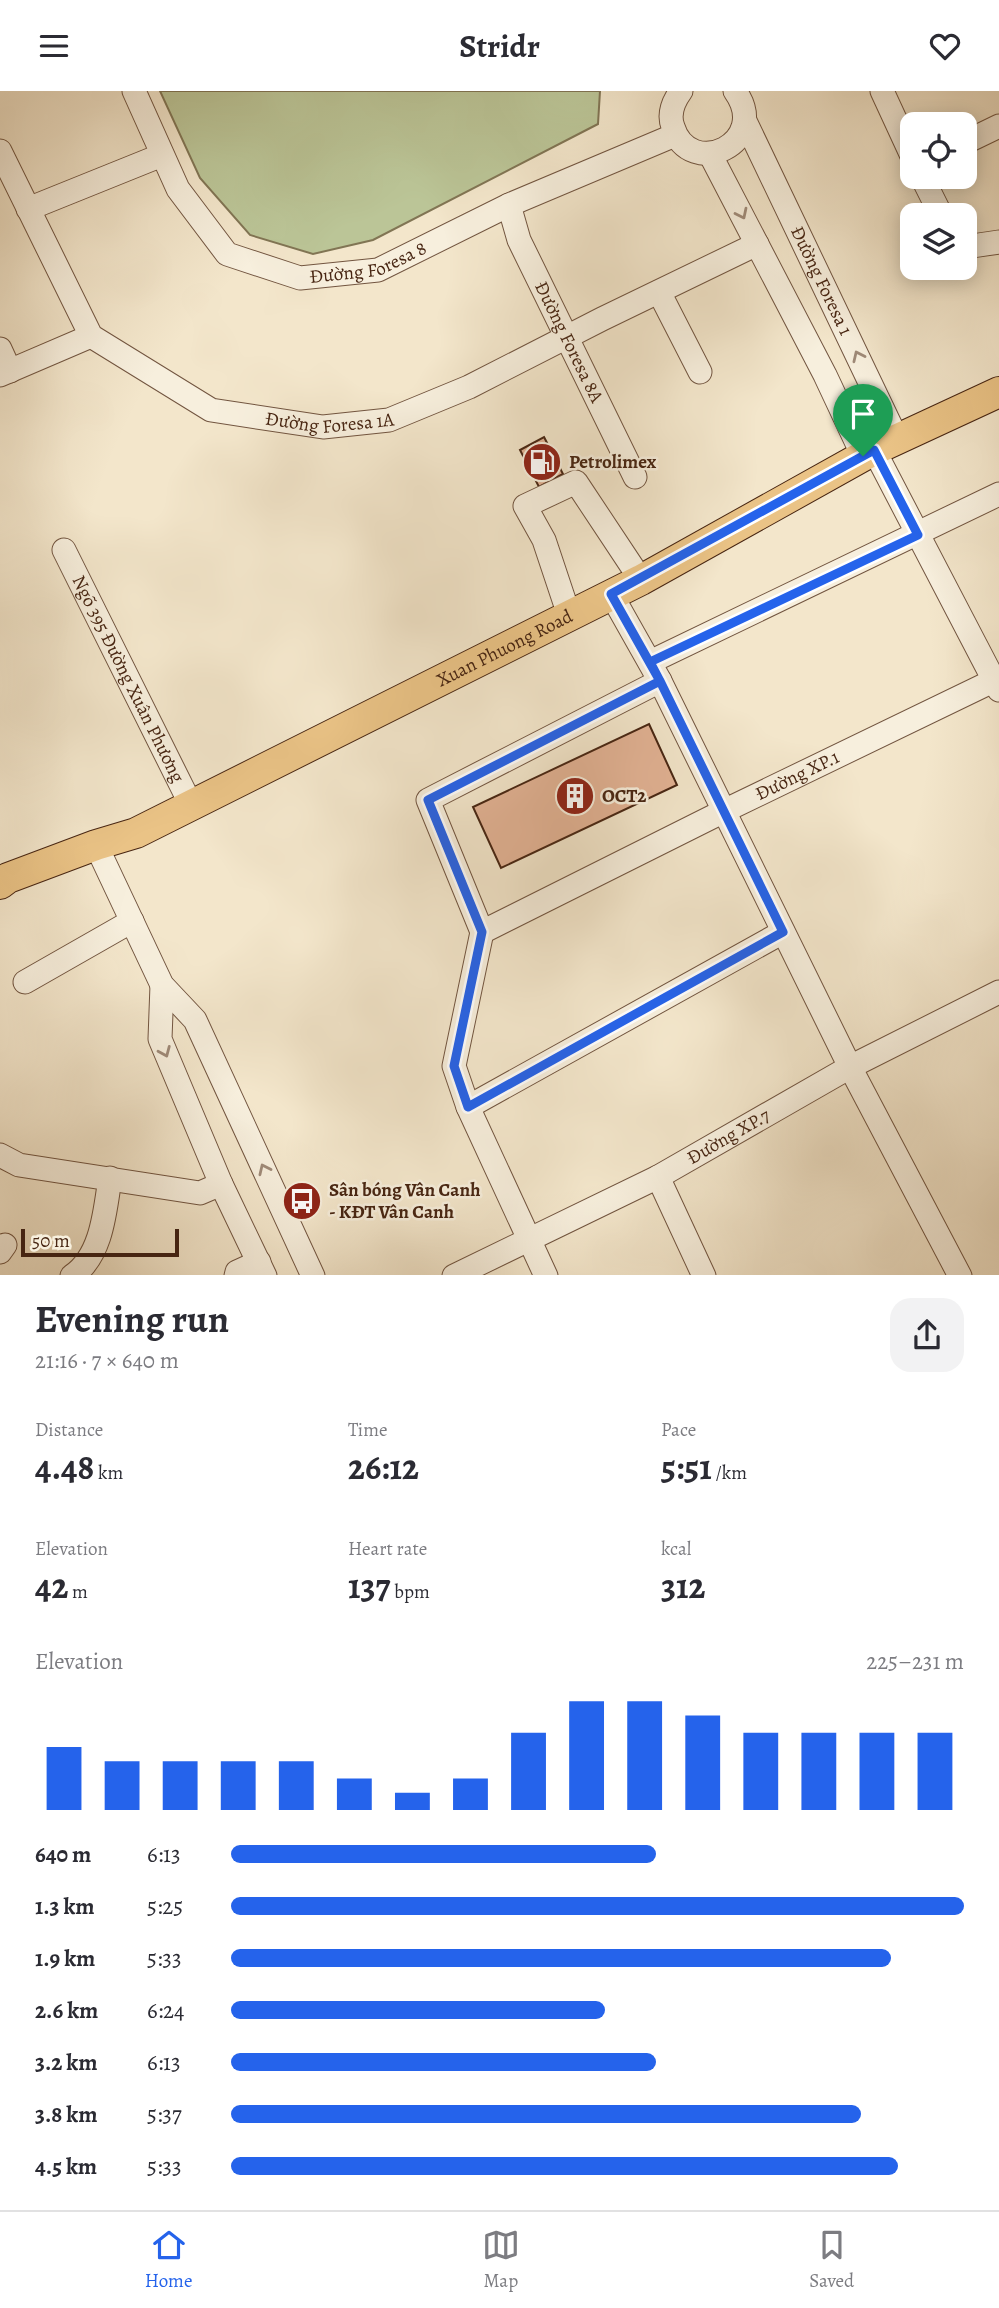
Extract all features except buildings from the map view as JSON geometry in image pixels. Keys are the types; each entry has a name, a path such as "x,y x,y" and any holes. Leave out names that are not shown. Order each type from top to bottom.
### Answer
{"main road":[{"name":"Xuan Phuong Road","path":"0,884 96,845 136,833 641,580 878,448 999,393"}],"street":[{"name":"Đường Foresa 8","path":"134,91 178,189 227,254 300,278 379,270 509,205 676,135"},
{"path":"681,91 671,111 671,123 676,135 690,149 710,154 733,144 741,134 744,101"},
{"path":"882,91 900,130"},
{"name":"Đường Foresa 1","path":"744,101 878,448"},
{"path":"977,136 999,125"},
{"path":"0,151 91,336 5,373 0,349"},
{"name":"Đường Foresa 1","path":"710,154 825,375 878,448"},
{"path":"28,209 162,155"},
{"name":"Đường Foresa 8A","path":"509,205 519,240 635,477"},
{"path":"977,245 999,242"},
{"name":"Đường Foresa 1A","path":"91,336 211,410 323,427 389,420 469,387 757,244"},
{"path":"659,292 700,372"},
{"path":"878,448 918,535 997,683"},
{"path":"569,615 544,540 525,506 576,482 641,580"},
{"path":"546,1275 468,1107 454,1066 482,932 428,800 655,672 999,494"},
{"name":"Ngõ 395 Đường Xuân Phương","path":"64,550 191,805"},
{"path":"611,594 655,672 850,1067 959,1275"},
{"name":"Đường XP.1","path":"482,932 724,811 997,683"},
{"path":"96,845 162,985 195,1020 313,1275"},
{"path":"25,982 132,921"},
{"path":"468,1107 783,932"},
{"path":"162,985 160,1039 221,1184 262,1269 237,1272 236,1275"},
{"name":"Đường XP.7","path":"456,1275 658,1177 850,1067 999,992"},
{"path":"0,1155 19,1165 200,1193 221,1184"},
{"path":"658,1177 704,1275"},
{"path":"73,1275 85,1267 99,1236 110,1178"}],"green space":[{"path":"160,91 600,91 598,124 373,240 313,254 250,235 200,178"}],"place":[{"name":"Petrolimex","path":"542,462"},
{"name":"OCT2","path":"575,796"},
{"name":"Sân bóng Vân Canh - KĐT Vân Canh","path":"302,1201"}],"route":[{"path":"863,456 641,580 611,594 660,681 783,932 468,1107 454,1066 482,932 428,800 660,681 650,662 918,535 874,450 863,456"}]}
